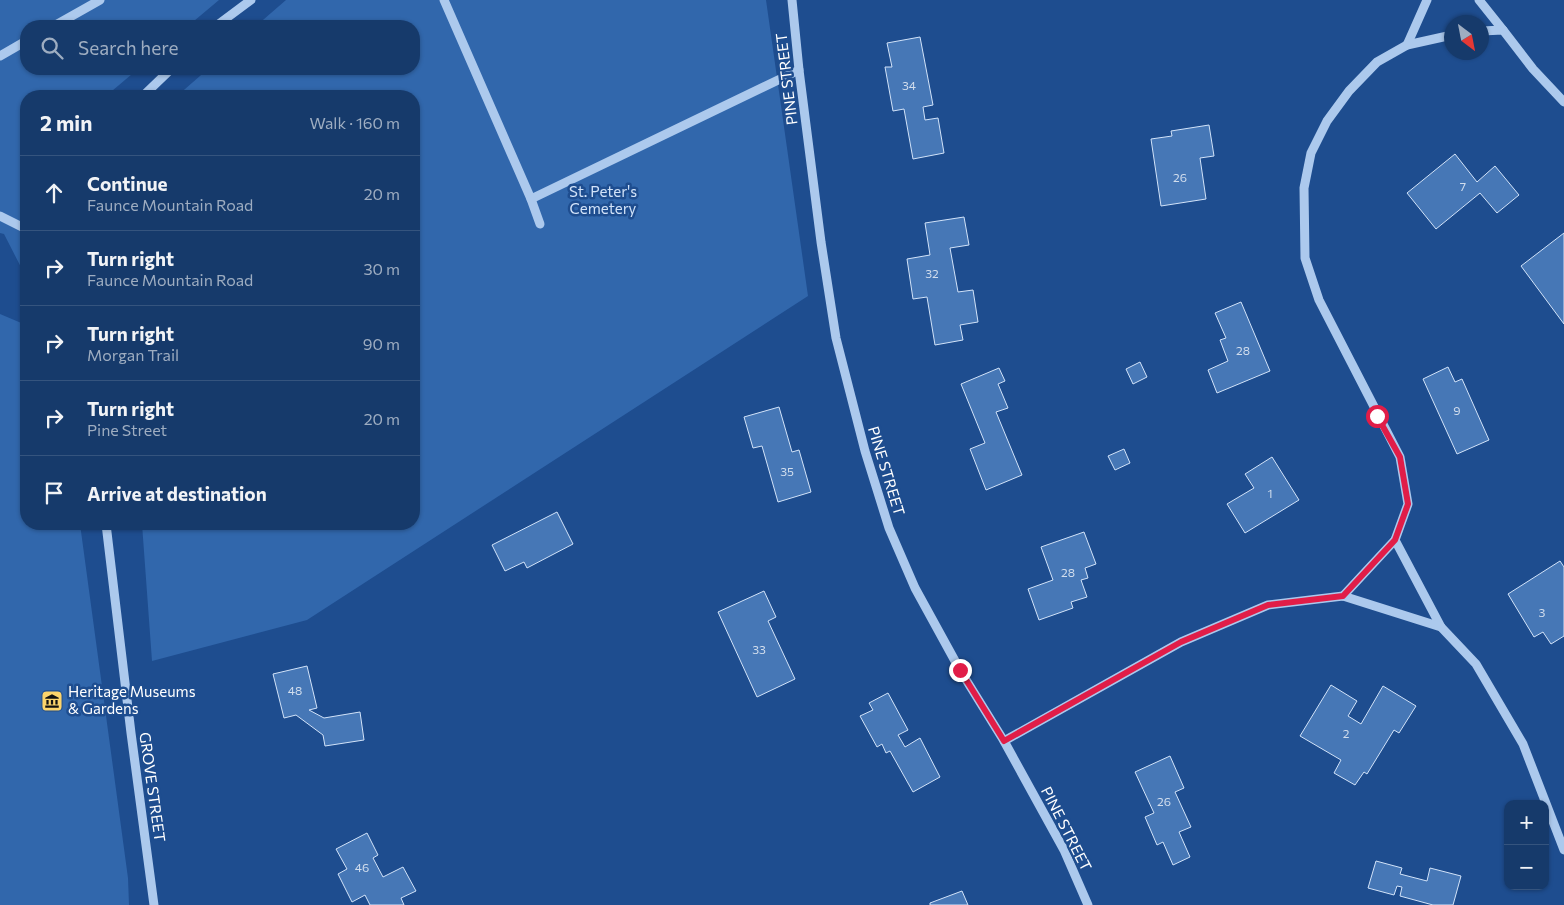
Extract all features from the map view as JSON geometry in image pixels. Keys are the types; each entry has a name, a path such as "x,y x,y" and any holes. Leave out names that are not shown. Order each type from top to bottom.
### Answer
{"street":[{"path":"65,20 100,0"},
{"path":"224,20 251,0"},
{"path":"444,0 531,199 540,224"},
{"name":"PINE STREET","path":"792,0 821,242 836,338 864,451 889,528 915,588 960,670 1004,741 1064,850 1088,905"},
{"path":"1407,45 1428,0"},
{"path":"1479,0 1533,69 1564,102"},
{"path":"1489,31 1503,30"},
{"path":"1343,596 1395,540 1408,504 1400,457 1319,300 1305,258 1304,188 1311,153 1327,121 1349,90 1377,62 1407,45 1444,37"},
{"path":"0,56 20,45"},
{"path":"531,199 799,70"},
{"path":"149,90 165,75"},
{"path":"0,216 20,227"},
{"name":"GROVE STREET","path":"107,530 154,905"},
{"path":"1395,540 1441,628 1476,664 1523,744 1564,850"},
{"path":"1004,741 1189,638 1268,605 1343,596 1441,628"}],"green space":[{"path":"0,0 219,0 195,20 20,20 20,75 131,75 113,90 20,90 20,265 4,234 0,233"},
{"name":"St. Peter's Cemetery","path":"286,0 766,0 808,296 307,620 152,661 142,530 420,530 420,90 184,90 201,75 420,75 420,20 263,20"},
{"name":"Heritage Museums & Gardens","path":"0,314 20,322 20,530 81,530 128,878 129,905 0,905"}],"building":[{"path":"920,37 933,105 923,107 925,120 938,118 944,153 913,159 904,109 893,111 885,67 892,67 887,43"},
{"path":"1209,125 1214,156 1200,158 1206,199 1161,206 1151,139 1172,136 1171,131"},
{"path":"1455,154 1477,182 1495,166 1519,195 1497,213 1480,193 1436,229 1407,193"},
{"path":"964,217 969,245 950,248 958,292 973,290 978,322 960,325 963,340 935,345 927,297 913,299 907,259 930,255 925,223"},
{"path":"1564,233 1564,324 1521,266"},
{"path":"1241,302 1270,371 1217,393 1208,370 1228,361 1220,340 1226,338 1215,313"},
{"path":"1140,362 1147,377 1133,384 1126,369"},
{"path":"1448,367 1455,382 1462,379 1489,440 1457,454 1423,379"},
{"path":"999,368 1005,381 998,384 1008,408 996,412 1022,475 986,490 970,449 985,443 961,384"},
{"path":"779,407 792,452 799,450 811,492 778,502 762,446 753,448 744,417"},
{"path":"1124,449 1130,463 1115,470 1108,456"},
{"path":"1272,457 1299,500 1245,533 1227,504 1254,488 1245,474"},
{"path":"557,512 573,544 527,568 524,562 505,571 492,545"},
{"path":"1084,532 1096,564 1085,568 1088,578 1081,580 1087,597 1071,602 1073,608 1039,620 1028,589 1053,580 1041,547"},
{"path":"1560,561 1564,567 1564,636 1551,644 1543,632 1534,637 1508,594"},
{"path":"764,591 776,617 768,621 795,679 757,697 718,612"},
{"path":"307,666 317,708 309,710 324,718 360,712 364,740 325,746 323,735 296,715 284,718 273,674"},
{"path":"1331,685 1357,701 1348,716 1361,724 1383,686 1416,706 1399,733 1394,730 1367,774 1364,772 1355,785 1334,773 1341,760 1300,736"},
{"path":"888,693 908,730 898,735 905,747 920,738 940,777 913,792 890,751 886,753 882,744 877,747 860,716 873,710 869,703"},
{"path":"1170,756 1184,788 1175,792 1191,827 1179,832 1190,857 1173,865 1163,842 1157,845 1145,817 1154,813 1135,772"},
{"path":"367,833 378,855 373,858 383,877 403,867 416,891 401,898 404,905 370,905 365,895 352,902 338,874 347,869 336,849"},
{"path":"1376,861 1402,868 1400,874 1427,881 1430,868 1461,876 1453,905 1433,905 1400,896 1402,887 1397,886 1394,895 1368,888"},
{"path":"962,891 968,905 930,905 930,903"}],"place":[{"name":"Heritage Museums & Gardens","path":"52,701"}],"route":[{"path":"960,670 1004,741 1181,642 1268,605 1343,596 1395,540 1408,504 1400,457 1377,416"}]}
